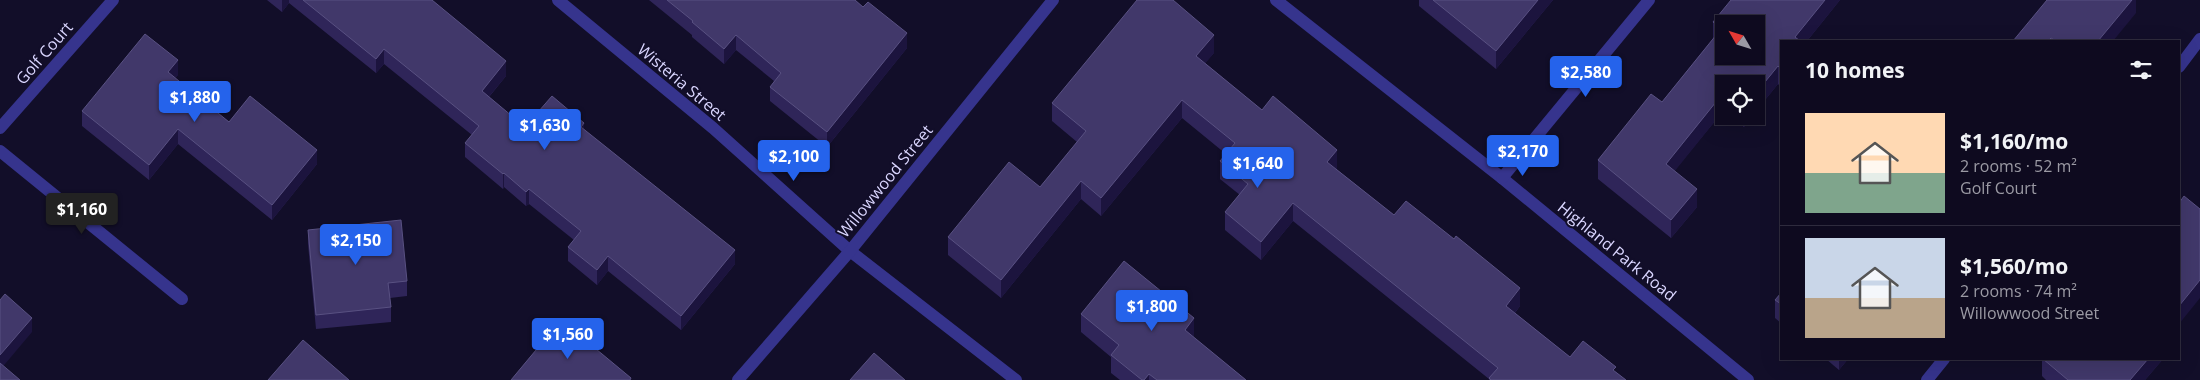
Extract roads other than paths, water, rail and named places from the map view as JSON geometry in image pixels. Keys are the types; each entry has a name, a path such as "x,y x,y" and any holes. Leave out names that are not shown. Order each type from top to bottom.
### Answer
{"street":[{"name":"Golf Court","path":"0,128 113,0"},
{"name":"Wisteria Street","path":"558,0 713,128 850,251 1016,380"},
{"name":"Willowwood Street","path":"738,380 850,251 1053,0"},
{"name":"Highland Park Road","path":"1276,0 1502,178 1748,380"},
{"path":"1502,178 1649,0"},
{"path":"2180,65 2200,39"},
{"path":"0,151 182,299"},
{"path":"1926,380 1943,360"}]}
